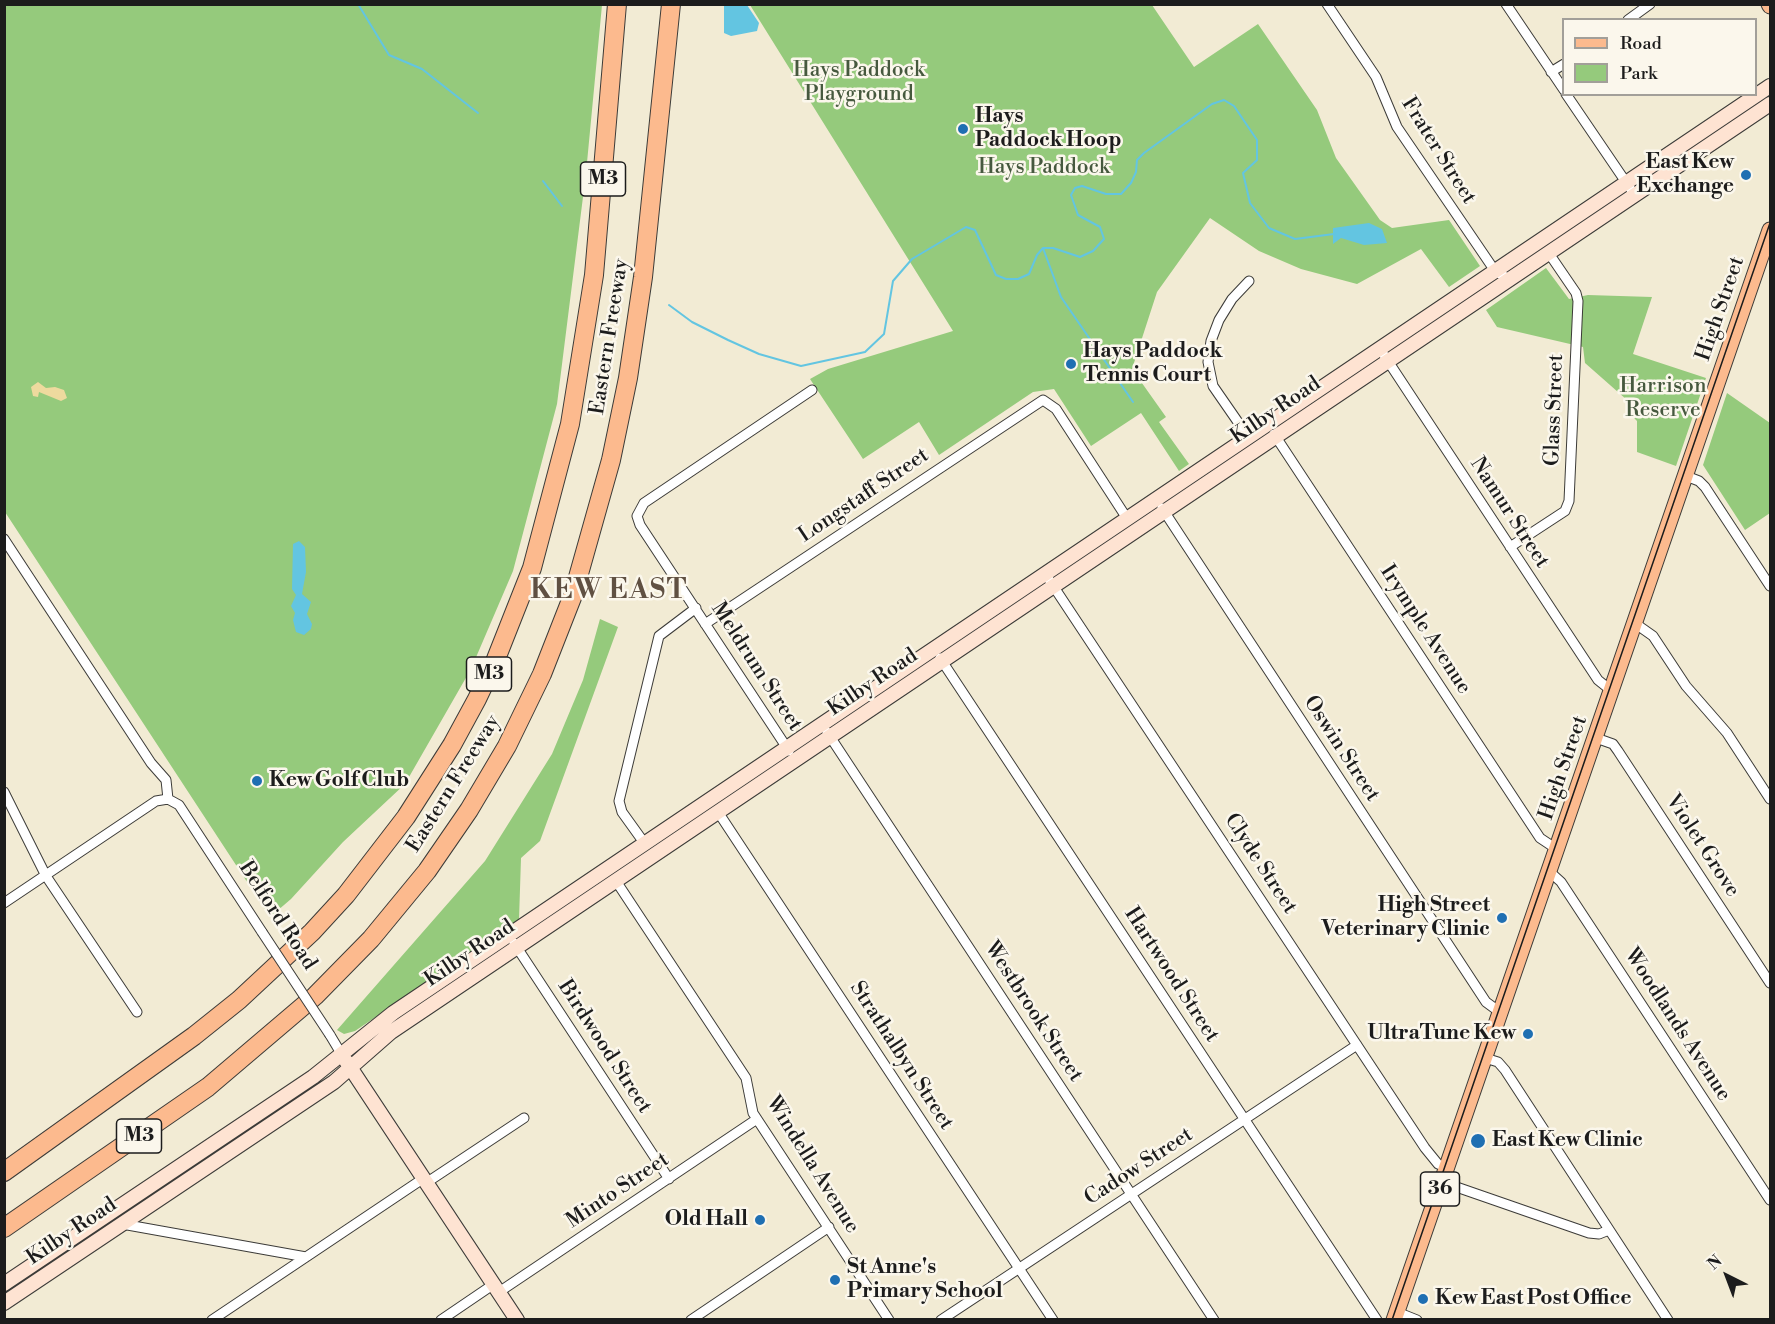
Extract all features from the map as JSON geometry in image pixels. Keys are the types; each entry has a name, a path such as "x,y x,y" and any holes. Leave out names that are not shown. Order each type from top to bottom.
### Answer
{"highway":[{"name":"Eastern Freeway","path":"4,1172 194,1036 239,1000 312,932 346,895 406,817 477,699 496,659 532,568 570,423 594,275 617,4"},
{"name":"Eastern Freeway","path":"4,1228 208,1087 315,996 371,939 427,871 469,810 507,746 542,674 573,595 600,508 611,460 628,378 643,277 672,4"}],"main road":[{"name":"High Street","path":"1395,1316 1613,692 1770,230"}],"street":[{"name":"Frater Street","path":"1327,4 1376,77 1397,127 1495,271 1509,279"},
{"path":"1506,4 1562,88"},
{"path":"1631,18 1650,4"},
{"path":"1551,72 1562,65"},
{"name":"Kilby Road","path":"4,1303 350,1069 391,1032 830,737 939,656 1051,581 1164,513 1509,279 1548,252 1630,188 1769,90"},
{"path":"1567,96 1630,188"},
{"name":"Kilby Road","path":"1051,581 1128,520 1495,271 1770,104"},
{"name":"Glass Street","path":"1510,548 1565,511 1569,501 1578,301 1576,294 1548,252"},
{"path":"1249,281 1232,299 1219,320 1211,341 1208,362 1213,386 1249,438"},
{"name":"Namur Street","path":"1380,349 1598,680 1613,692"},
{"name":"Meldrum Street","path":"796,760 640,525 638,511 644,503 812,390"},
{"name":"Longstaff Street","path":"705,624 1043,400 1056,409 1128,520"},
{"name":"Irymple Avenue","path":"1268,425 1540,838 1558,849"},
{"path":"1686,476 1699,481 1705,487 1770,586"},
{"name":"Oswin Street","path":"1159,499 1164,513 1486,1002 1501,1013"},
{"name":"Belford Road","path":"4,539 151,763 166,780 168,799 179,805 350,1069 517,1320"},
{"name":"Clyde Street","path":"1051,581 1444,1175"},
{"path":"645,844 622,812 619,801 658,636 696,608"},
{"path":"1636,624 1653,636 1686,686 1727,733 1770,799"},
{"name":"Kilby Road","path":"4,1284 220,1141 342,1054 380,1022 822,725 939,656"},
{"name":"Hartwood Street","path":"939,656 1377,1320"},
{"name":"Westbrook Street","path":"822,725 1215,1320"},
{"name":"Violet Grove","path":"1596,738 1612,744 1618,751 1770,983"},
{"path":"4,792 21,820 46,876 137,1012"},
{"path":"4,903 156,801 168,799"},
{"name":"Strathalbyn Street","path":"718,812 1053,1320"},
{"name":"Woodlands Avenue","path":"1550,872 1562,882 1770,1200"},
{"name":"Windella Avenue","path":"616,880 746,1078 751,1108 757,1119 889,1318"},
{"name":"Birdwood Street","path":"509,936 669,1179"},
{"name":"Cadow Street","path":"941,1320 1357,1045"},
{"path":"1485,1058 1498,1062 1505,1070 1668,1320"},
{"path":"212,1320 524,1118"},
{"name":"Minto Street","path":"441,1320 669,1179 757,1119"},
{"path":"220,1141 228,1153"},
{"path":"1444,1175 1589,1233 1599,1234 1609,1230"},
{"path":"99,1221 108,1233"},
{"path":"122,1224 306,1257"},
{"path":"691,1320 829,1227"},
{"path":"1395,1316 1417,1320"}],"green space":[{"name":"Kew Golf Club","path":"4,5 602,5 586,173 557,404 513,571 471,669 405,784 343,842 291,899 270,917 5,512"},
{"name":"Hays Paddock","path":"750,5 1152,5 1194,67 1258,24 1317,110 1336,158 1380,220 1392,228 1449,220 1480,266 1449,287 1421,249 1357,284 1301,269 1259,251 1210,218 1157,292 1132,369 1166,417 1159,422 1189,464 1179,471 1141,413 1091,446 1054,389 1033,392 939,455 919,422 863,459 810,379 828,369 953,331"},
{"name":"Harrison Reserve","path":"1546,268 1569,299 1588,295 1652,297 1633,354 1706,378 1676,466 1637,452 1637,421 1633,417 1627,400 1585,363 1583,347 1497,327 1486,310"},
{"path":"1727,393 1770,423 1770,513 1745,530 1703,465"},
{"path":"600,619 618,627 540,841 521,858 519,920 355,1031 344,1034 337,1030 485,861 552,754 583,680"}],"sand":[{"path":"38,382 46,388 55,387 64,390 67,398 61,401 39,392 38,397 33,396 31,387"}],"water":[{"path":"724,5 747,5 759,23 757,31 731,36 724,33"},
{"path":"1369,223 1382,229 1387,243 1364,245 1341,238 1333,244 1333,228"},
{"path":"299,541 305,547 306,572 302,594 311,602 307,614 312,624 311,629 304,635 296,632 293,620 295,613 291,606 296,595 292,589 293,544"}],"waterway":[{"path":"358,4 389,55 422,69 478,113"},
{"path":"669,305 692,322 728,340 759,354 801,366 865,352 884,334 893,281 912,259 966,227 975,230 996,275 1006,279 1018,279 1029,274 1037,255 1043,248 1053,248 1080,257 1093,251 1104,239 1100,227 1078,215 1071,195 1075,188 1082,186 1106,194 1121,194 1131,183 1136,172 1137,160 1144,153 1212,104 1224,100 1234,106 1257,140 1257,160 1243,173 1250,203 1269,228 1295,239 1334,234"},
{"path":"543,181 562,206"},
{"path":"1043,248 1061,297 1133,402"}],"tram line":[{"path":"1392,1320 1770,223"}],"place":[{"name":"Hays Paddock Hoop","path":"963,129"},
{"name":"East Kew Exchange","path":"1746,175"},
{"name":"Hays Paddock Tennis Court","path":"1071,364"},
{"name":"Kew Golf Club","path":"257,781"},
{"name":"High Street Veterinary Clinic","path":"1502,918"},
{"name":"UltraTune Kew","path":"1528,1034"},
{"name":"East Kew Clinic","path":"1478,1141"},
{"name":"Old Hall","path":"760,1220"},
{"name":"St Anne's Primary School","path":"835,1280"},
{"name":"Kew East Post Office","path":"1423,1299"}],"district":[{"name":"KEW EAST","path":"609,592"}],"park label":[{"name":"Hays Paddock Playground","path":"859,83"}]}
